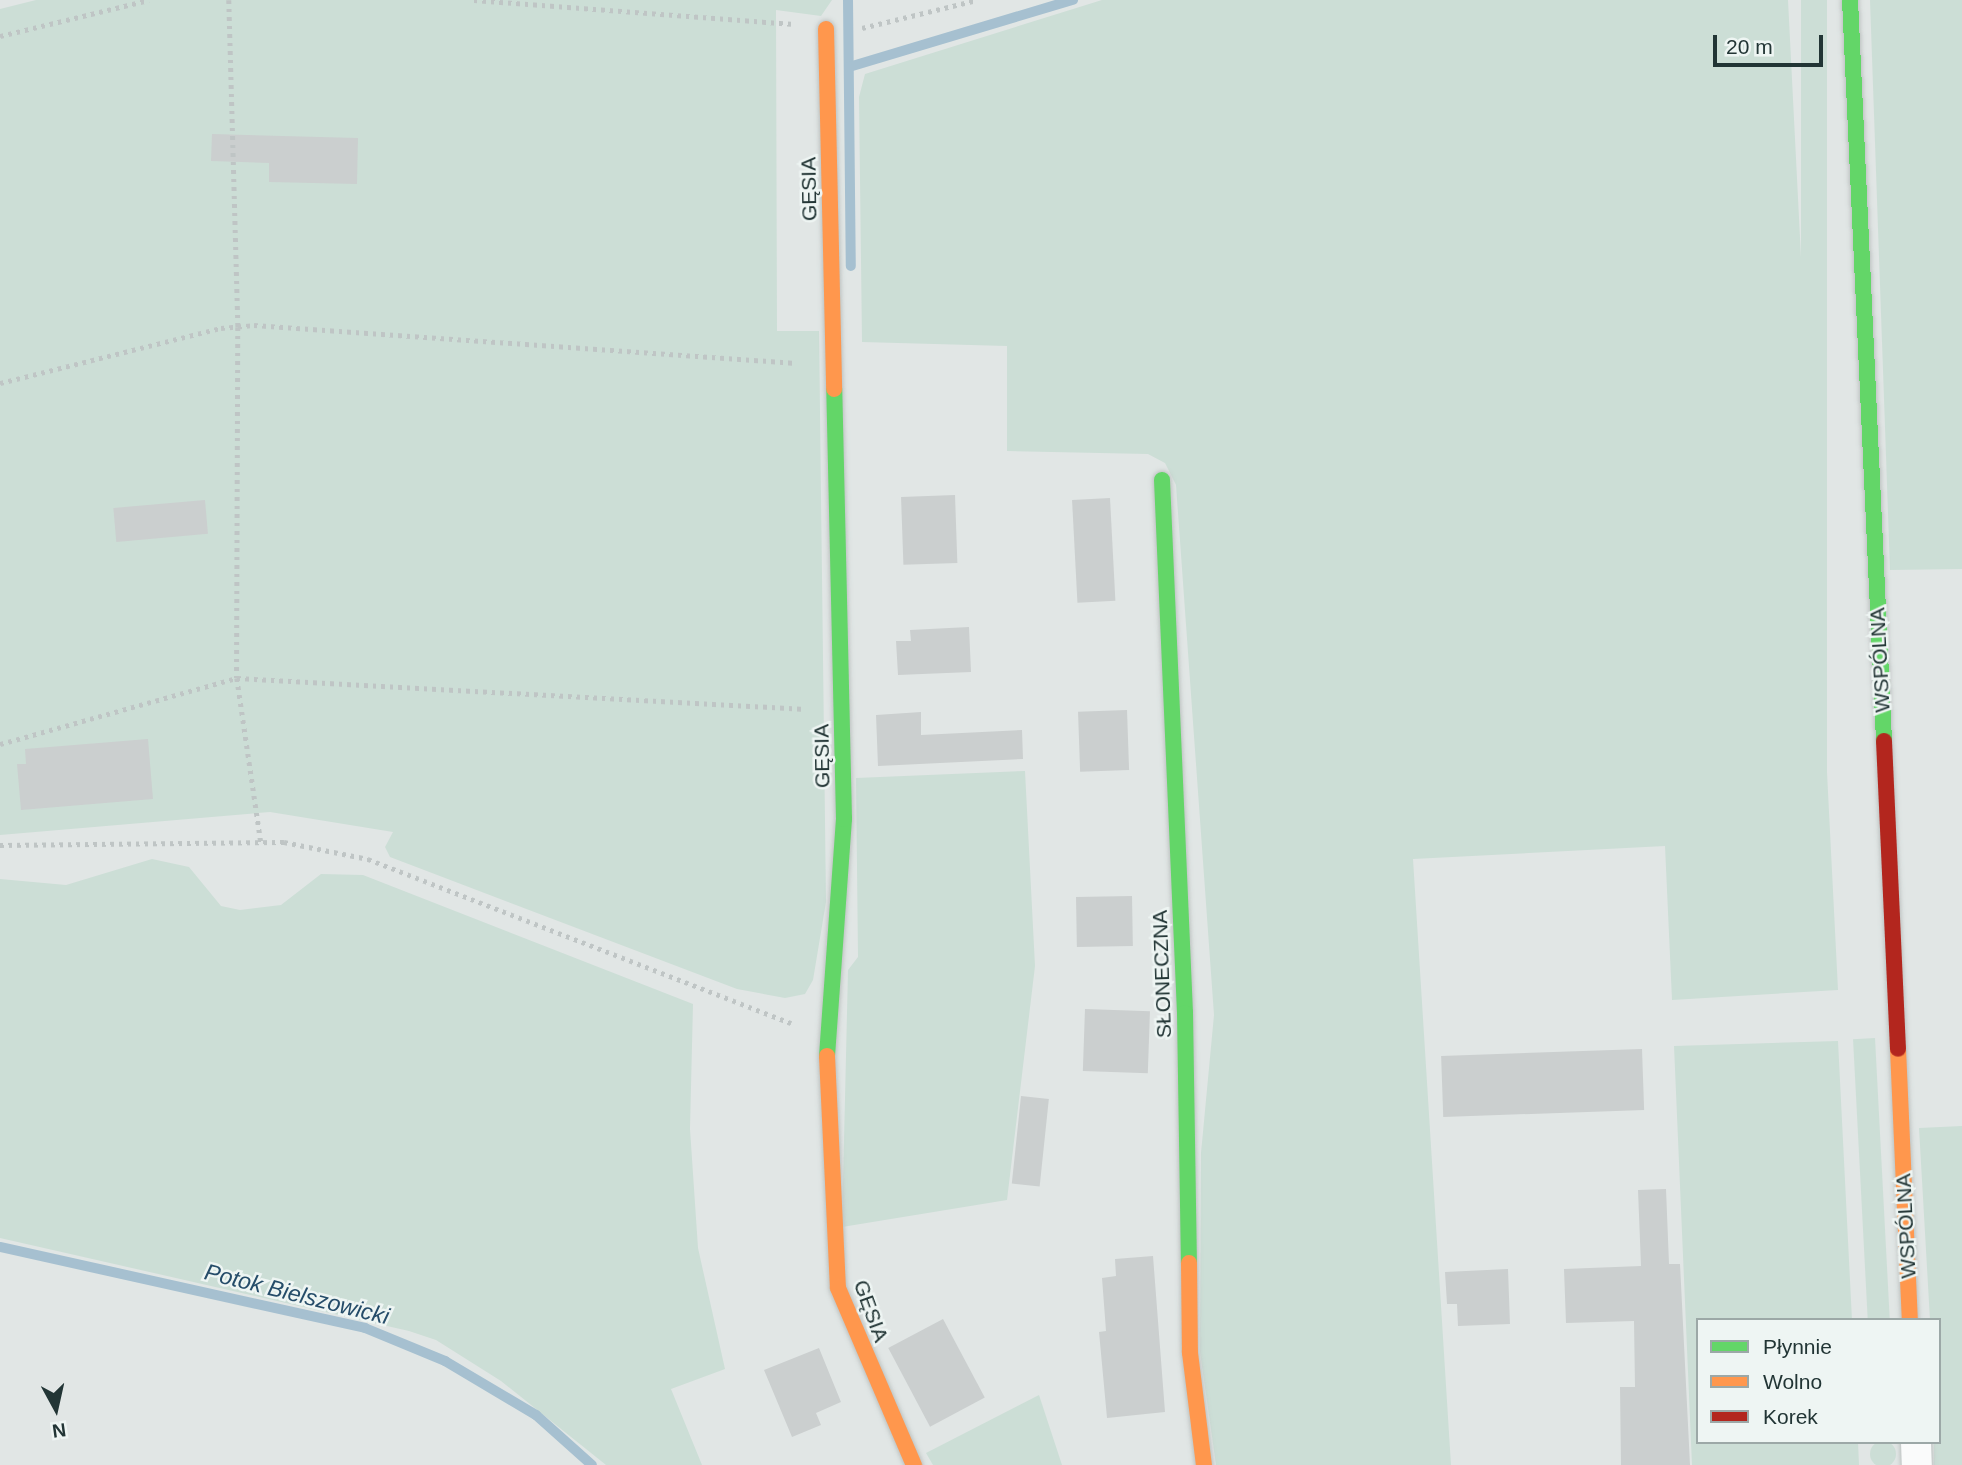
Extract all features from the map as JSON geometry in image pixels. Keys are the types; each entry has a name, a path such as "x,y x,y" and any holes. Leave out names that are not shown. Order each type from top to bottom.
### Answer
{"street":[{"name":"WSPÓLNA","path":"1850,0 1910,1318"},
{"name":"GĘSIA","path":"826,29 844,819 827,1052 838,1288 914,1465"},
{"name":"SŁONECZNA","path":"1162,480 1185,1013 1190,1353 1204,1465"},
{"path":"1916,1444 1917,1465"}],"path":[{"path":"0,36 149,0"},
{"path":"229,0 237,327 237,678 261,842"},
{"path":"474,0 826,29"},
{"path":"857,29 977,0"},
{"path":"0,383 237,327 835,365"},
{"path":"0,744 237,678 842,712"},
{"path":"0,845 261,842 368,859 734,996 794,1024 827,1052"}],"shaded area":[{"path":"36,0 832,0 821,16 776,10 777,331 819,331 826,902 813,980 805,994 785,998 737,989 390,857 385,847 393,832 270,812 0,835 0,9"},
{"path":"1102,0 1788,0 1838,990 1672,1000 1665,846 1413,859 1451,1465 1216,1465 1200,1352 1201,1153 1214,1015 1176,485 1165,463 1148,454 1007,451 1007,346 862,342 859,97 865,74"},
{"path":"1801,0 1827,0 1827,990 1801,990"},
{"path":"1870,0 1962,0 1962,569 1890,570"},
{"path":"1025,771 1035,966 1007,1200 842,1227 848,970 858,957 856,778"},
{"path":"152,859 189,867 221,906 240,910 281,905 321,874 363,875 693,1004 690,1129 698,1248 725,1369 671,1389 702,1465 606,1465 501,1381 436,1340 409,1331 0,1238 0,879 66,885"},
{"path":"1875,1038 1890,1318 1868,1318 1853,1039"},
{"path":"1838,1041 1852,1318 1696,1318 1696,1444 1858,1444 1859,1465 1692,1465 1674,1046"},
{"path":"1962,1126 1962,1465 1934,1465 1934,1444 1941,1444 1941,1318 1930,1318 1919,1128"},
{"path":"1039,1395 1062,1465 933,1465 926,1453"},
{"path":"1875,1444 1891,1444 1895,1449 1895,1459 1888,1466 1878,1466 1871,1459 1871,1449"}],"building":[{"path":"212,134 358,138 357,184 269,182 269,163 211,161"},
{"path":"955,495 957,563 903,565 901,497"},
{"path":"1110,498 1115,601 1077,603 1072,500"},
{"path":"205,500 208,534 116,542 113,508"},
{"path":"969,627 971,672 898,675 896,641 911,641 910,630"},
{"path":"1127,710 1129,770 1080,772 1078,712"},
{"path":"921,712 921,735 1022,730 1023,759 878,766 876,715"},
{"path":"148,739 153,799 21,810 17,764 26,764 25,749"},
{"path":"1132,896 1133,946 1077,947 1076,897"},
{"path":"1085,1009 1150,1011 1148,1073 1083,1071"},
{"path":"1642,1049 1644,1110 1443,1117 1441,1056"},
{"path":"1021,1096 1049,1099 1040,1186 1012,1184"},
{"path":"1666,1189 1669,1264 1680,1264 1690,1465 1621,1465 1620,1387 1635,1387 1634,1321 1566,1323 1564,1269 1641,1266 1638,1190"},
{"path":"1153,1256 1165,1412 1107,1418 1099,1332 1106,1331 1102,1278 1116,1276 1115,1259"},
{"path":"1508,1269 1510,1324 1458,1326 1457,1304 1447,1304 1445,1272"},
{"path":"943,1319 985,1398 930,1427 888,1348"},
{"path":"819,1348 841,1402 816,1413 821,1425 792,1437 764,1370"}],"waterway":[{"path":"848,0 851,266"},
{"path":"849,67 1073,0"},
{"name":"Potok Bielszowicki","path":"0,1247 365,1328 445,1361 536,1415 592,1465"}],"traffic: fast":[{"path":"1850,0 1884,741"},
{"path":"827,1056 844,819 834,389"},
{"path":"1162,480 1185,1013 1189,1263"}],"traffic: slow":[{"path":"826,29 834,389"},
{"path":"1898,1049 1910,1318"},
{"path":"827,1056 838,1288 914,1465"},
{"path":"1189,1263 1190,1353 1204,1465"}],"traffic: jam":[{"path":"1884,741 1898,1049"}]}
